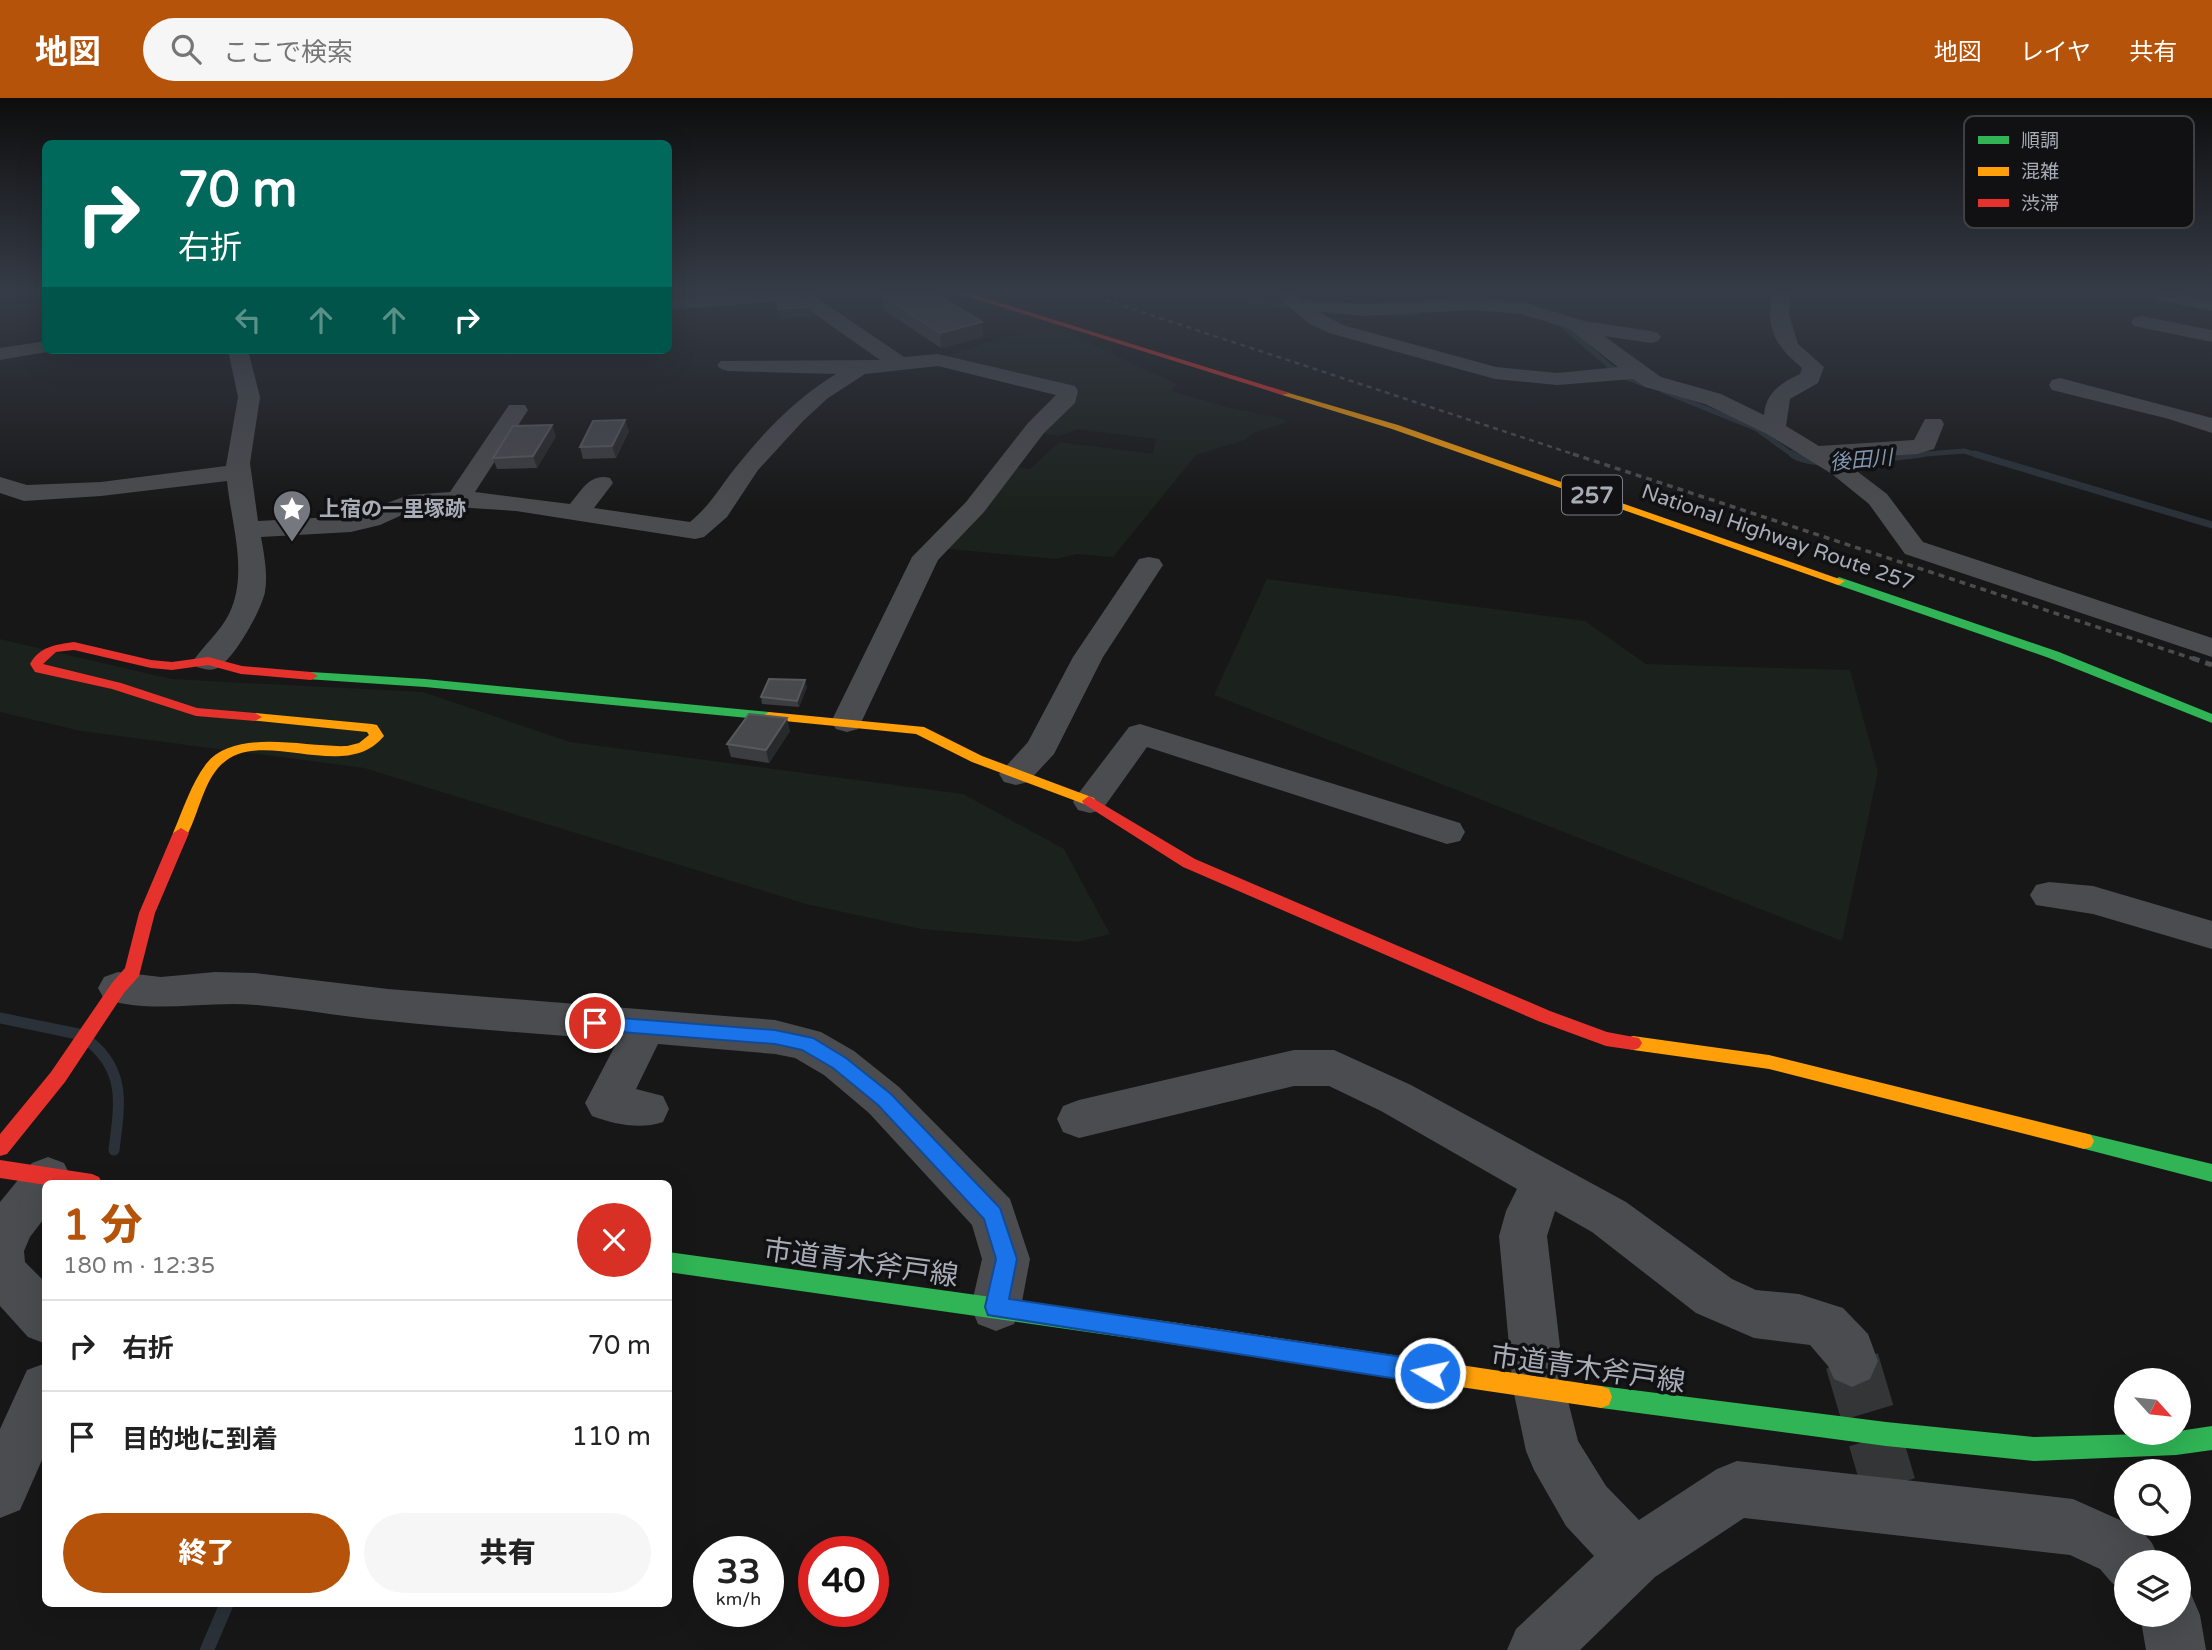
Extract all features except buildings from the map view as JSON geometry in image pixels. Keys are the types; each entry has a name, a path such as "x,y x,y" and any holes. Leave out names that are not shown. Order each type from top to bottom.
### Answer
{"main road":[{"name":"National Highway Route 257","path":"1200,366 1407,431 2054,655 2212,719"},
{"path":"0,1148 58,1077 133,971 147,913 167,862 214,763 222,754 238,747 355,749 366,746 377,736 372,728 352,725 291,723 196,712 116,687 40,669 36,664 40,657 52,649 74,646 151,664 172,666 208,661 270,674 425,683 919,730 977,759 1090,802 1189,863 1544,1016 1606,1039 1769,1062 2212,1173"},
{"path":"0,1169 70,1180"},
{"name":"市道青木斧戸線","path":"672,1263 996,1307 1539,1389 1886,1434 2034,1449 2176,1443 2212,1438"}],"street":[{"path":"208,661 243,618 253,587 253,567 238,472 249,397 242,366"},
{"path":"791,366 876,366"},
{"path":"847,722 926,557 975,507 1036,428 1069,394 1063,389 1034,381 967,366"},
{"path":"1471,366 1495,373 1557,379 1627,373 1713,399 1775,429 1825,460 1878,499 1914,548 2212,648"},
{"path":"1620,366 1627,373"},
{"path":"1775,429 1774,407 1784,390 1810,378 1812,366"},
{"path":"247,529 341,526 382,516 408,503 458,499 496,501 695,531 718,512 749,466 795,416 820,393 860,368"},
{"path":"2060,385 2177,414 2212,426"},
{"path":"458,499 517,410"},
{"path":"1825,460 1917,447 1926,444 1933,425"},
{"path":"0,484 24,493 101,489 238,472"},
{"path":"576,513 601,484"},
{"path":"1016,774 1042,747 1088,657 1149,565"},
{"path":"1090,802 1140,734 1447,832"},
{"path":"2049,895 2093,900 2212,935"},
{"path":"110,1002 161,993 215,988 255,989 388,1005 775,1037 806,1044 839,1063 884,1100 993,1214 1006,1259 996,1307"},
{"path":"646,1027 607,1103 647,1109"},
{"path":"1079,1119 1294,1068 1334,1068 1396,1098 1609,1217 1714,1296 1754,1314 1799,1318 1825,1325 1850,1352 1852,1361"},
{"path":"1545,1183 1531,1211 1523,1237 1539,1389 1553,1451 1586,1506 1635,1557"},
{"path":"42,1185 12,1223 0,1251 1,1271 42,1316"},
{"path":"0,1490 42,1398"},
{"path":"1537,1650 1635,1557 1737,1489 1892,1497 2073,1527 2121,1550"},
{"path":"2172,1627 2176,1650"}],"shaded area":[{"path":"963,366 1139,366 1177,384 1171,391 1288,422 1253,433 1245,440 1196,455 1113,557 1077,554 1056,559 938,548 1014,466 1030,469 1059,442 1153,454 1156,439 1078,429 1059,436 1038,433 1073,398"},
{"path":"1267,579 1585,621 1646,664 1850,670 1878,772 1842,941 1214,695"},
{"path":"0,639 171,679 423,692 570,742 963,794 1064,849 1110,934 1078,942 921,929 806,904 364,768 81,731 0,712"}],"waterway":[{"name":"後田川","path":"1610,366 1621,376 1649,386"},
{"name":"後田川","path":"1663,391 1757,429 1794,456"},
{"name":"後田川","path":"1915,455 1964,451 1981,456"},
{"name":"後田川","path":"1792,454 1818,462 1915,455"},
{"name":"後田川","path":"1915,455 1922,454"},
{"name":"後田川","path":"1975,454 2212,525"},
{"name":"後田川","path":"1901,456 1915,455"},
{"path":"0,1018 78,1034"},
{"path":"91,1043 103,1054 110,1066 118,1092 114,1150"},
{"path":"207,1650 225,1607"}],"tunnel":[{"path":"1852,1361 1889,1486"}],"railway":[{"path":"1307,366 1579,456"},
{"path":"1573,454 2197,660"},
{"path":"2192,658 2212,665"}],"traffic: fast":[{"path":"1839,581 2054,655 2212,719"},
{"path":"311,676 425,683 769,716"},
{"path":"2084,1141 2212,1173"},
{"path":"672,1263 1164,1332"},
{"path":"1601,1397 1886,1434 2034,1449 2176,1443 2212,1438"}],"traffic: slow":[{"path":"1285,393 1395,427 1839,581"},
{"path":"769,716 919,730 977,759 1089,801"},
{"path":"181,833 208,772 226,753 263,746 348,751 364,746 377,736 372,728 255,717"},
{"path":"1633,1043 1769,1062 2084,1141"},
{"path":"1164,1332 1601,1397"}],"traffic: jam":[{"path":"1199,366 1285,393"},
{"path":"255,717 196,712 116,686 40,669 36,664 40,657 52,649 74,646 151,664 172,666 208,661 241,670 311,676"},
{"path":"1089,801 1189,863 1544,1016 1606,1039 1633,1043"},
{"path":"0,1148 58,1077 118,988 133,971 147,913 181,833"},
{"path":"0,1169 72,1180"}],"place":[{"name":"上宿の一里塚跡","path":"292,543"}],"route":[{"path":"595,1023 775,1037 806,1044 839,1063 884,1100 993,1214 1006,1259 996,1307 1430,1373"}]}
